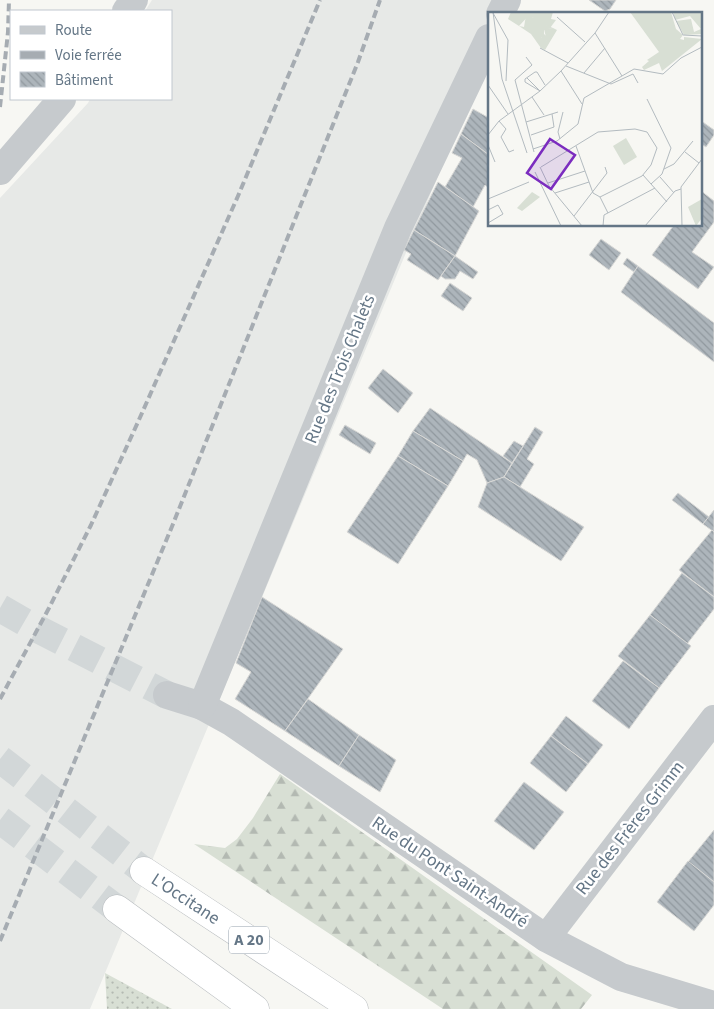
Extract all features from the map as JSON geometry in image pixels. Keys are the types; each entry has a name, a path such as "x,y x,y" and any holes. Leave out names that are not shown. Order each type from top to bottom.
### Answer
{"highway":[{"name":"L'Occitane","path":"144,871 354,1009"},
{"path":"116,909 255,1009"}],"street":[{"path":"501,12 507,0"},
{"name":"Rue des Trois Chalets","path":"202,706 398,228 488,40"},
{"path":"0,171 61,100"},
{"name":"Rue du Pont Saint-André","path":"167,694 202,706 231,722 546,938 621,977 714,1005"},
{"name":"Rue des Frères Grimm","path":"546,938 714,719"}],"shaded area":[{"path":"152,0 512,0 492,12 488,12 488,56 90,1009 0,1009 0,198 90,100 172,100 172,10 146,10"}],"green space":[{"path":"280,774 592,995 581,1009 443,1009 194,844 225,848 237,839 253,818"},
{"path":"105,973 172,1009 107,1009"}],"building":[{"path":"589,0 616,0 610,9 605,11"},
{"path":"473,109 488,117 488,154 461,134"},
{"path":"702,121 714,130 714,135 706,147 702,144"},
{"path":"461,134 488,154 488,187 485,185 473,207 445,187 462,158 452,153"},
{"path":"438,182 479,211 455,256 414,230"},
{"path":"702,192 714,201 714,222 692,252 714,267 698,289 652,255 673,226 702,226"},
{"path":"414,230 455,256 438,280 407,260 411,254 404,250"},
{"path":"601,239 621,253 609,270 589,255"},
{"path":"455,256 478,272 473,279 460,271 455,279 445,279 441,276"},
{"path":"627,258 638,266 634,272 623,264"},
{"path":"638,266 714,323 714,362 621,292"},
{"path":"450,283 472,298 463,311 441,296"},
{"path":"383,369 413,393 398,413 368,388"},
{"path":"430,408 512,463 504,477 487,483 477,460 467,454 463,461 413,431"},
{"path":"345,425 376,443 370,454 339,435"},
{"path":"535,427 543,432 527,459 534,464 520,487 504,477"},
{"path":"413,431 463,461 448,486 398,456"},
{"path":"514,441 523,446 512,463 503,456"},
{"path":"398,456 448,486 398,564 347,532"},
{"path":"504,477 584,527 561,561 478,507 487,483"},
{"path":"678,493 709,517 703,524 672,500"},
{"path":"714,510 714,532 703,524"},
{"path":"712,530 714,532 714,597 679,570"},
{"path":"682,573 714,597 714,609 687,644 650,615"},
{"path":"262,597 343,649 285,731 235,699 251,672 236,663"},
{"path":"650,615 691,646 659,688 618,656"},
{"path":"623,661 659,688 629,729 592,701"},
{"path":"308,699 359,735 339,766 285,731"},
{"path":"566,716 603,745 588,764 551,736"},
{"path":"359,735 396,760 380,792 339,766"},
{"path":"551,736 588,764 566,792 530,763"},
{"path":"524,782 564,812 534,850 494,821"},
{"path":"714,830 714,882 688,862"},
{"path":"688,861 714,882 714,905 694,931 657,902"}],"tunnel":[{"path":"0,608 167,695"},
{"path":"0,759 144,871"},
{"path":"0,820 117,909"}],"railway":[{"path":"0,107 8,32 9,0"},
{"path":"0,699 91,525 238,196 320,0"},
{"path":"0,941 173,524 358,62 380,0"}]}
